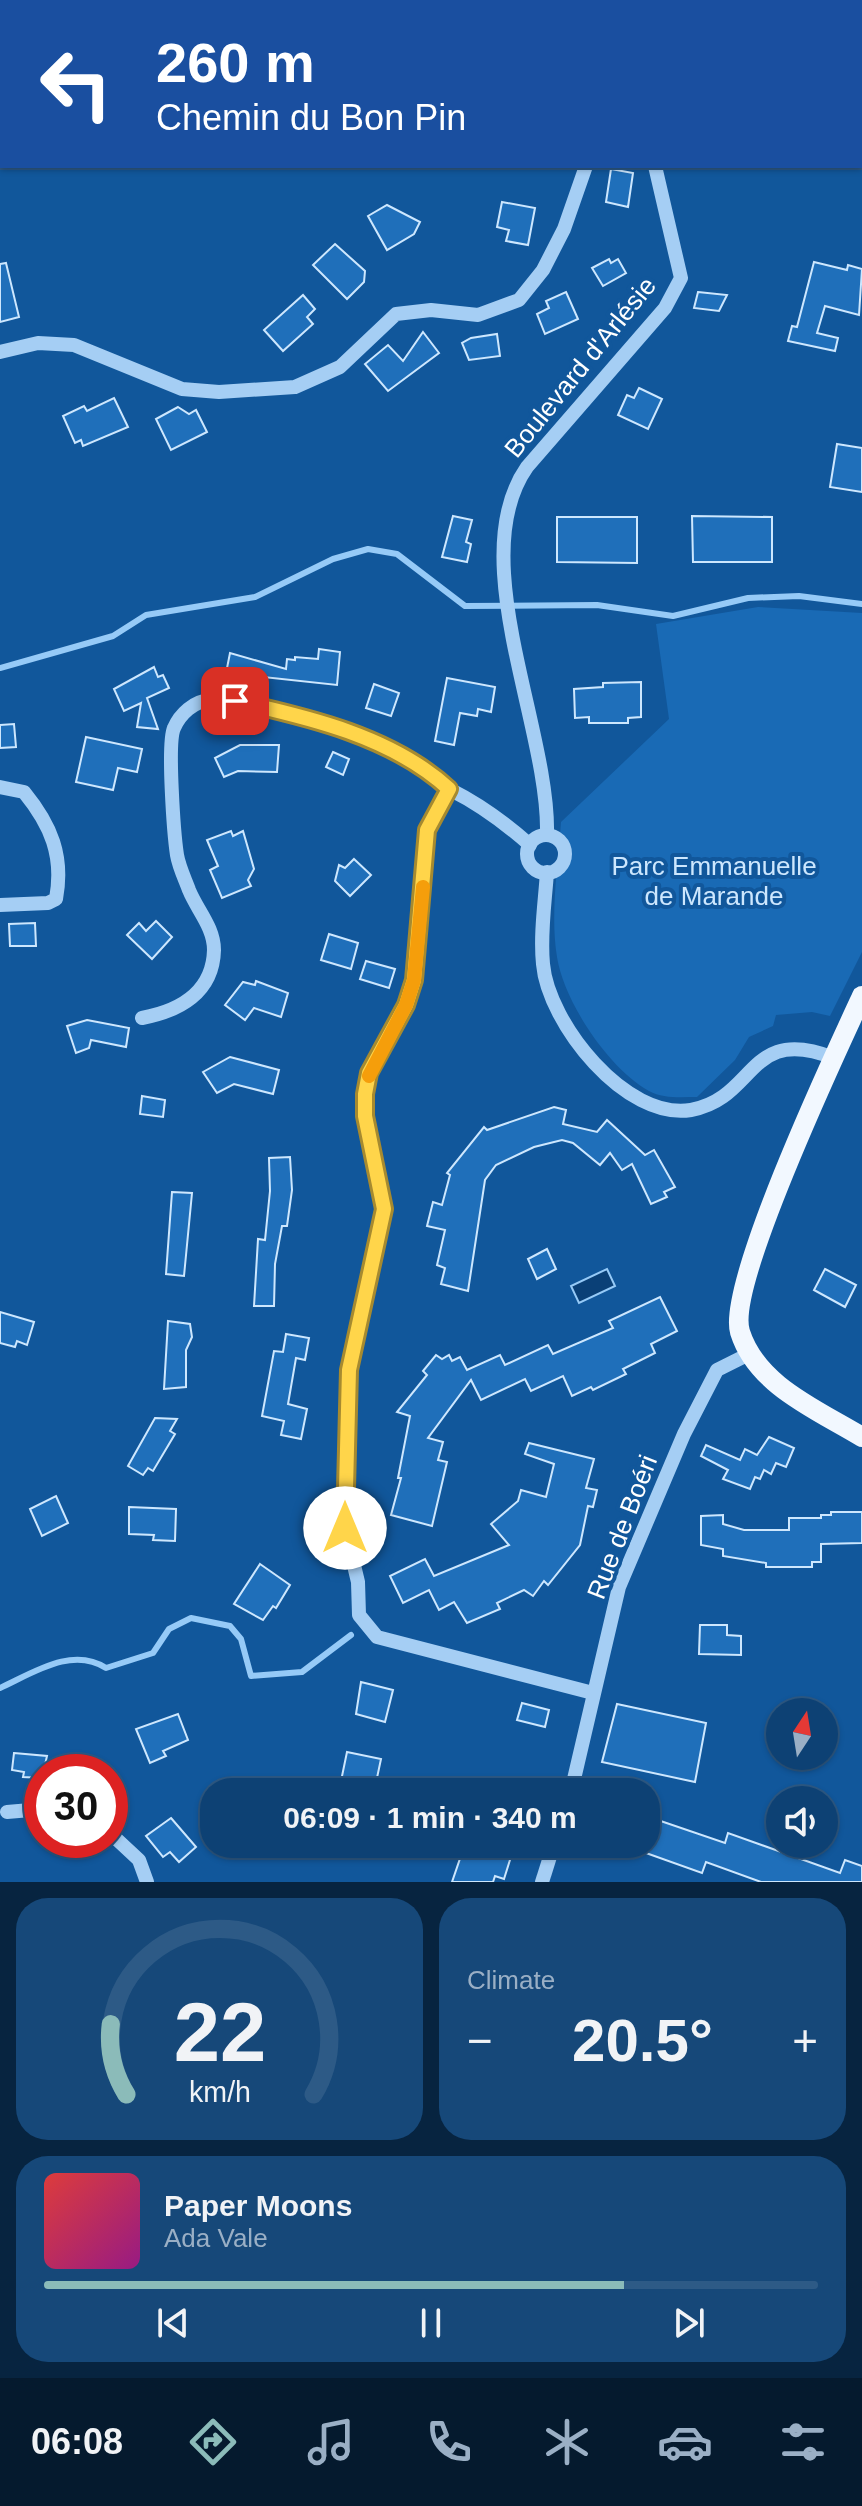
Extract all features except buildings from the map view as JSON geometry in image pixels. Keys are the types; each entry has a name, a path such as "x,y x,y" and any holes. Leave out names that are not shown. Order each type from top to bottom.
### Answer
{"main road":[{"path":"862,996 748,1269 738,1319 740,1333 751,1353 776,1385 862,1437"}],"street":[{"path":"0,352 38,343 74,345 182,389 219,392 295,387 340,367 396,314 431,310 478,315 519,300 543,270 557,243 585,168"},
{"name":"Boulevard d'Arlésie","path":"547,835 509,604 504,521 513,488 665,308 681,278 655,168"},
{"path":"142,1018 169,1013 189,1003 207,979 214,952 212,932 191,895 177,857 173,730 189,707 208,700 235,701 340,730 409,759 449,789 466,795 500,817 530,845"},
{"path":"0,787 24,792 49,825 57,846 59,885 56,899 48,903 0,905"},
{"path":"449,789 427,830 414,980 406,1005 369,1073 365,1094 365,1116 384,1209 349,1370 345,1528 358,1582 359,1615 377,1637 593,1693"},
{"path":"547,835 563,845 565,857 559,868 547,872 536,870 529,861 530,845 537,837 547,835"},
{"path":"547,872 543,966 556,1008 587,1053 620,1089 663,1110 691,1110 715,1102 738,1084 764,1055 776,1051 814,1050 834,1058"},
{"name":"Rue de Boéri","path":"574,1778 619,1587 684,1434 717,1370 751,1353"},
{"path":"7,1812 24,1811"},
{"path":"128,1850 139,1860 147,1882"},
{"path":"542,1882 550,1858"}],"green space":[{"name":"Parc Emmanuelle de Marande","path":"758,607 862,613 862,952 830,1016 812,1012 776,1015 773,1026 749,1037 735,1060 697,1097 660,1095 634,1081 604,1051 579,1013 561,975 554,924 561,822 669,719 656,624"}],"shaded area":[{"path":"607,1269 615,1286 579,1303 571,1286"}],"waterway":[{"path":"0,668 113,636 146,615 255,597 333,559 368,549 397,554 465,606 597,605 673,616 748,598 799,596 862,604"},
{"path":"0,1688 39,1669 66,1661 93,1662 106,1668 153,1653 169,1629 191,1618 230,1626 241,1639 251,1676 302,1672 351,1635"}],"slow traffic":[{"path":"369,1076 406,1005 414,980 423,887"}],"route":[{"path":"235,701 278,710 340,730 409,759 449,789 427,830 414,980 406,1005 369,1073 365,1094 365,1116 384,1209 349,1370 345,1528"}]}
